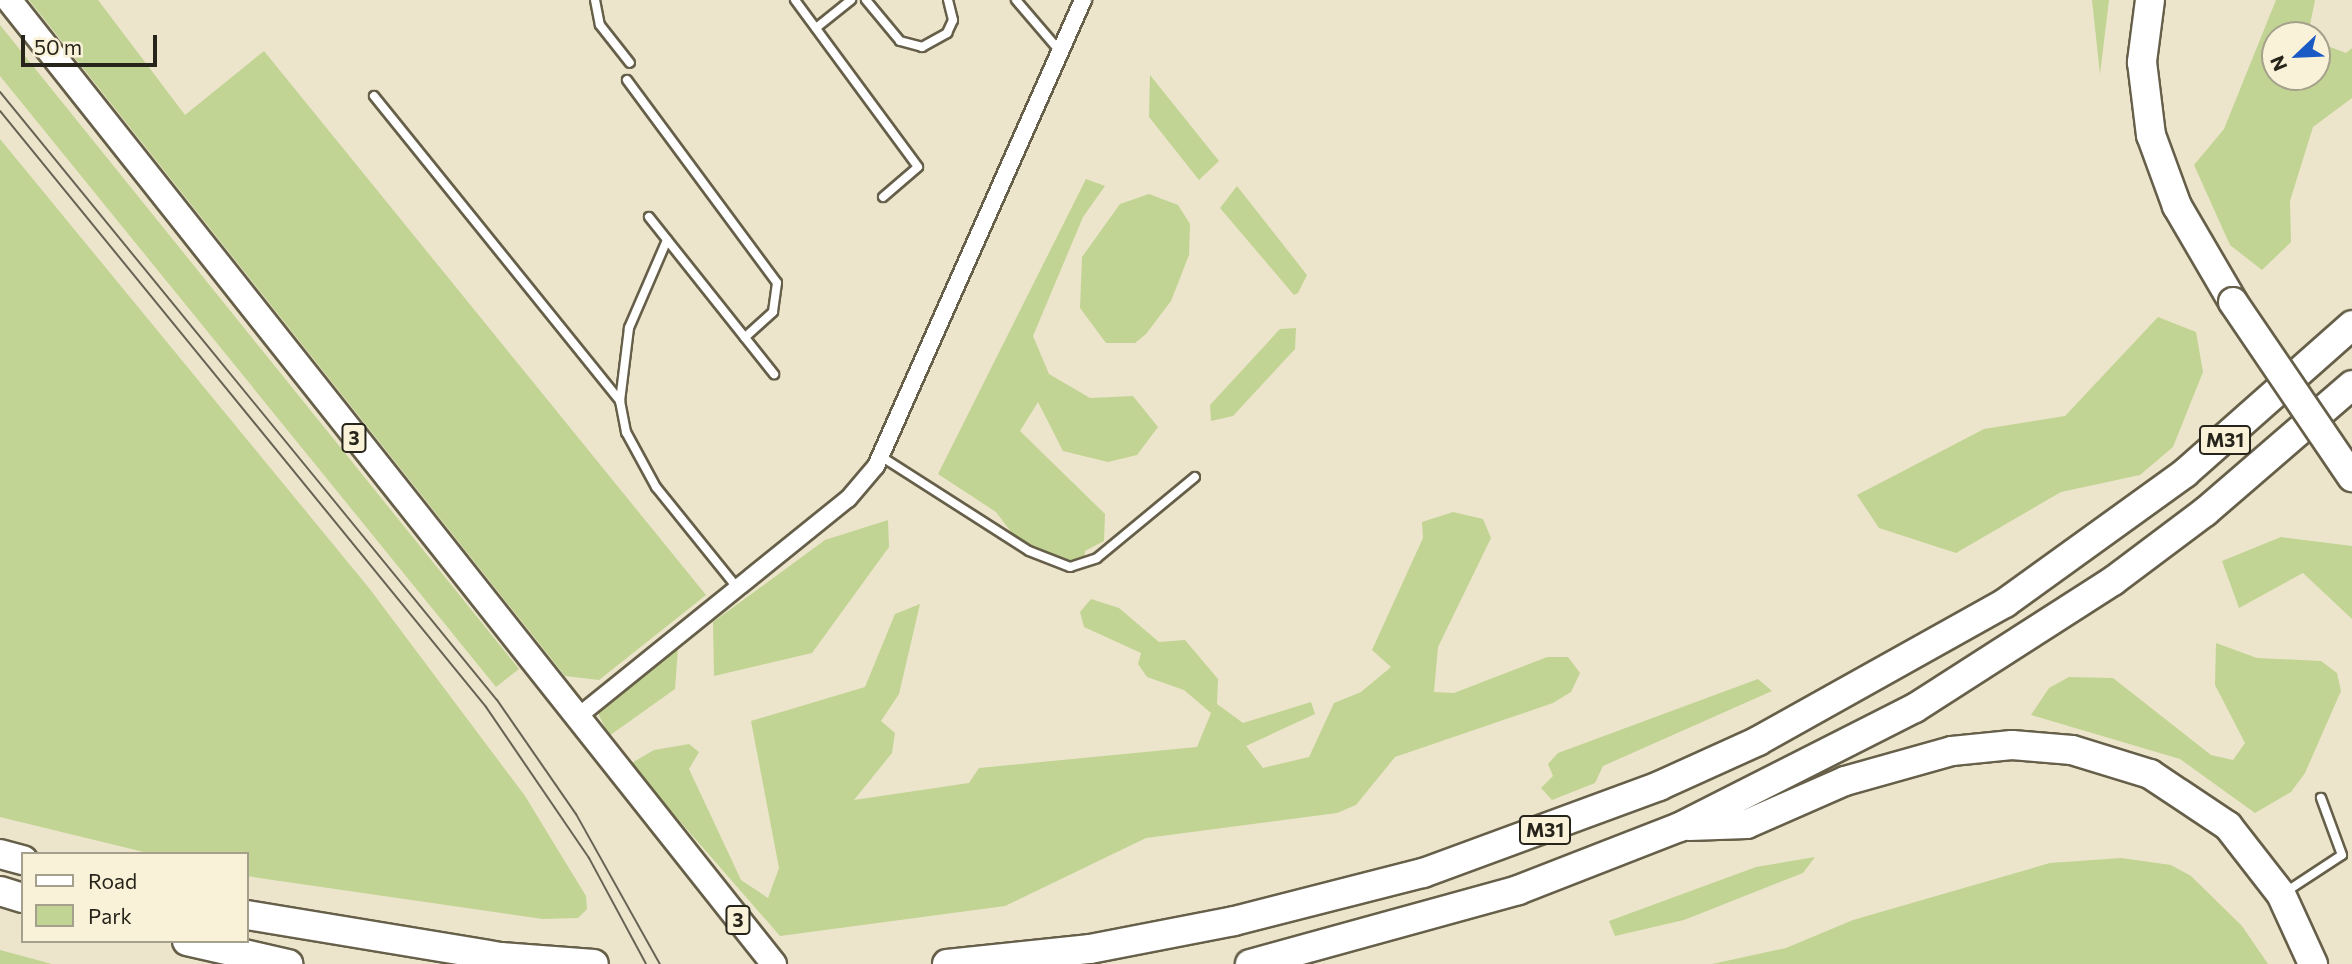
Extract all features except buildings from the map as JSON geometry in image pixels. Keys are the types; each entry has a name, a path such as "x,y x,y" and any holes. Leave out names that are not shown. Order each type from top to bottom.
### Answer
{"highway":[{"path":"2150,0 2142,62 2151,135 2177,206 2233,302 2352,477"},
{"name":"M31","path":"947,964 1090,949 1234,921 1423,873 1659,786 1758,741 2005,603 2185,473 2352,325"},
{"name":"M31","path":"1251,964 1518,891 1680,827 1915,708 2028,640 2205,512 2352,385"},
{"path":"1680,827 1747,824 1845,781 1926,757 2045,746 2122,763 2180,791 2228,826 2281,894 2313,964"},
{"path":"0,854 21,859"},
{"path":"0,891 21,897"},
{"path":"248,915 501,957 594,964"},
{"path":"196,943 288,964"}],"main road":[{"name":"3","path":"9,0 575,719 774,964"}],"street":[{"path":"575,719 739,590 848,499 882,457 1059,49 1083,0"}],"lane":[{"path":"595,0 600,25 631,63"},
{"path":"795,0 918,167 883,197"},
{"path":"816,28 851,0"},
{"path":"866,0 900,41 922,47 947,33 953,20 948,0"},
{"path":"1016,0 1059,49"},
{"path":"626,80 778,283 774,312 745,337"},
{"path":"374,96 620,401"},
{"path":"649,217 774,374"},
{"path":"667,240 629,328 620,401 626,432 656,488 739,590"},
{"path":"882,457 1029,551 1070,567 1097,558 1195,477"},
{"path":"2281,894 2342,855 2321,797"}],"green space":[{"path":"29,0 98,0 185,115 264,51 706,595 599,680 565,676"},
{"path":"2092,0 2109,0 2100,74"},
{"path":"2276,0 2315,0 2311,21 2268,21"},
{"path":"0,25 519,669 496,687 0,76"},
{"path":"2261,37 2261,91 2331,91 2331,47 2346,53 2352,48 2352,98 2313,127 2290,201 2291,242 2262,270 2230,245 2194,165 2224,129"},
{"path":"1150,75 1219,161 1199,180 1149,117"},
{"path":"0,139 369,588 525,796 586,896 587,909 578,918 543,919 248,876 248,852 144,852 0,817"},
{"path":"1086,179 1105,186 1083,217 1033,336 1049,374 1090,398 1133,396 1158,427 1137,455 1108,462 1063,451 1038,402 1020,431 1105,514 1104,541 1085,551 1084,561 1052,559 1015,537 996,512 938,474"},
{"path":"1237,186 1307,275 1298,293 1294,295 1220,208"},
{"path":"1149,194 1178,205 1190,224 1189,255 1171,301 1146,334 1135,343 1106,343 1080,308 1082,257 1120,204"},
{"path":"2158,317 2196,332 2203,372 2173,447 2140,475 2061,492 1956,553 1879,528 1857,495 1984,429 2065,416"},
{"path":"1296,328 1295,349 1233,416 1211,421 1210,405 1280,329"},
{"path":"1453,512 1483,519 1491,538 1438,647 1434,692 1454,693 1547,657 1568,657 1580,673 1571,692 1553,703 1395,757 1356,805 1337,813 1146,838 1005,906 780,936 630,764 654,750 689,744 699,752 689,769 741,880 768,898 779,868 751,721 865,687 895,614 920,604 899,694 881,721 895,733 892,753 854,800 969,783 979,768 1197,747 1211,713 1184,690 1147,677 1138,664 1141,653 1084,627 1080,612 1091,599 1119,608 1159,642 1185,640 1218,679 1217,704 1243,723 1311,702 1315,714 1246,746 1263,768 1309,757 1334,703 1361,692 1391,667 1372,650 1423,538 1422,522"},
{"path":"888,520 889,547 812,653 714,676 713,622 825,540"},
{"path":"2281,537 2352,546 2352,619 2303,573 2239,608 2222,561"},
{"path":"2216,643 2257,658 2321,661 2337,673 2341,691 2305,773 2291,792 2255,813 2180,759 2031,715 2049,688 2069,677 2113,678 2211,755 2233,760 2245,743 2215,685"},
{"path":"678,648 675,689 609,736 597,711"},
{"path":"1758,679 1772,691 1603,766 1595,783 1552,800 1541,788 1553,776 1548,764 1558,753"},
{"path":"1815,857 1803,873 1684,920 1615,936 1609,921 1756,867"},
{"path":"2121,858 2171,865 2191,876 2242,926 2268,964 1712,964 1786,948 1853,920 2050,863"},
{"path":"0,950 52,964 0,964"}],"tram line":[{"path":"0,92 497,700 576,814 660,964"},
{"path":"0,111 486,707 589,858 646,964"}]}
